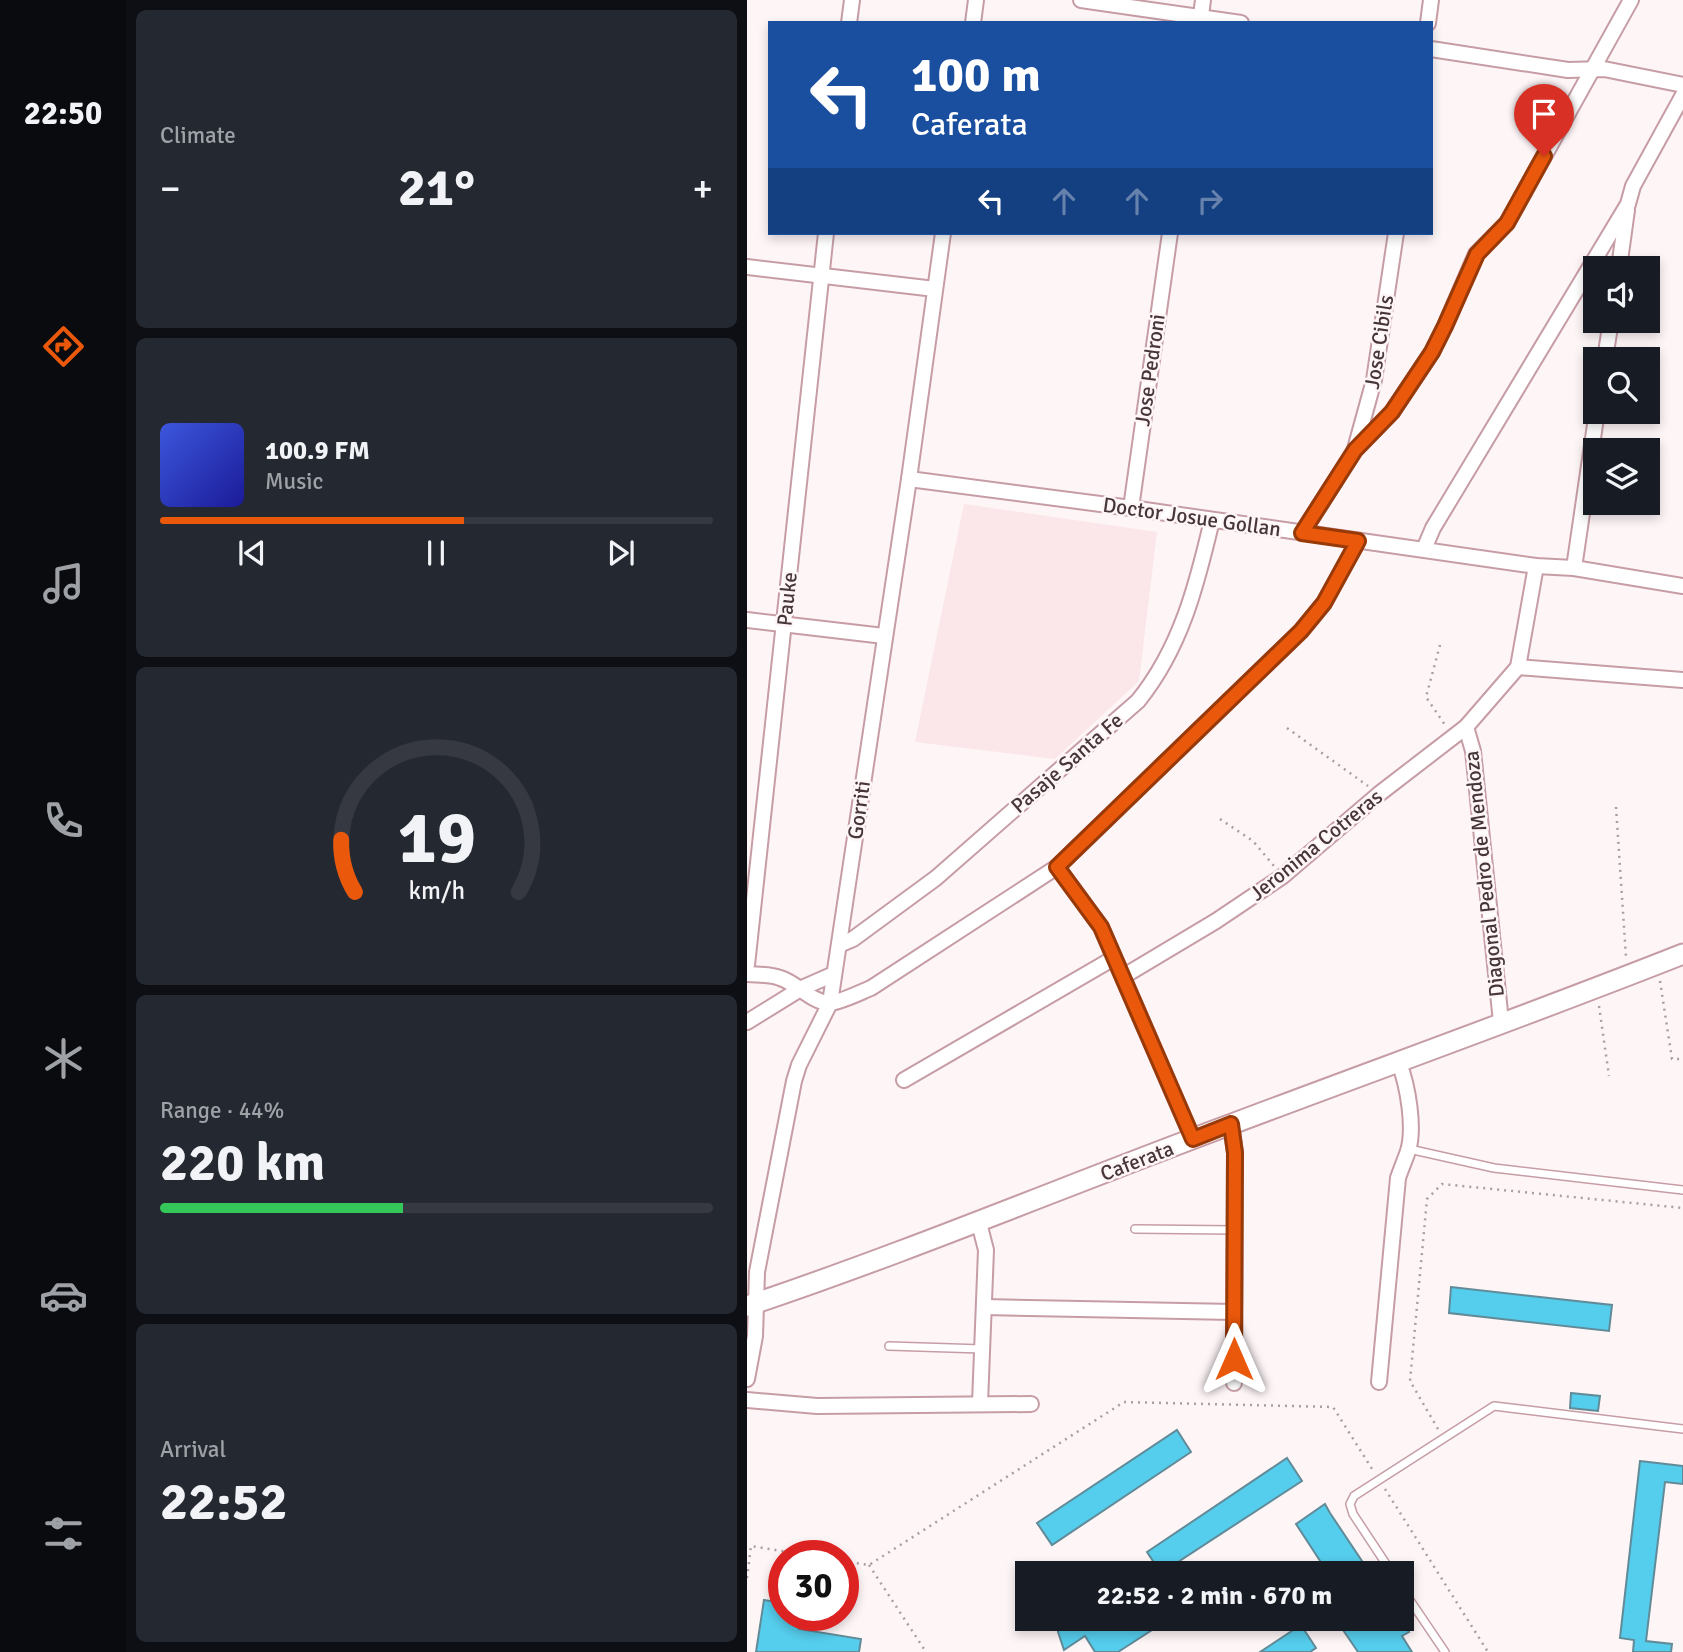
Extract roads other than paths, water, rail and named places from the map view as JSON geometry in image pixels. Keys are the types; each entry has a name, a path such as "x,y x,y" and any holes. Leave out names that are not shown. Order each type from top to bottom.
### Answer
{"street":[{"path":"849,21 852,0"},
{"path":"973,21 976,0"},
{"path":"1081,0 1200,20 1203,0"},
{"path":"1428,21 1431,0"},
{"path":"1302,533 1355,450 1392,412 1432,352 1477,254 1507,223 1631,0"},
{"path":"1433,49 1568,70 1594,68 1683,85"},
{"path":"1621,256 1633,186 1683,95"},
{"path":"1424,550 1433,528 1628,204"},
{"name":"Pauke","path":"747,965 826,235"},
{"name":"Gorriti","path":"747,1379 755,1336 751,1304 794,1081 799,1065 830,1003 943,235"},
{"name":"Jose Pedroni","path":"1131,508 1170,235"},
{"name":"Jose Cibils","path":"1355,450 1374,380 1396,235"},
{"path":"747,267 935,289"},
{"path":"1574,568 1595,424"},
{"name":"Doctor Josue Gollan","path":"909,479 1536,566 1574,568 1683,586"},
{"name":"Pasaje Santa Fe","path":"839,945 853,939 936,878 1138,701 1152,684 1185,621 1212,520"},
{"path":"747,974 779,977 802,988 812,997 830,1003 871,988 1057,867 1301,631 1324,603 1358,541"},
{"path":"1536,566 1518,667 1683,680"},
{"path":"747,620 884,636"},
{"name":"Jeronima Cotreras","path":"1124,976 1216,921 1283,876 1379,794 1466,727 1518,667"},
{"name":"Diagonal Pedro de Mendoza","path":"1466,727 1473,751 1501,1022"},
{"path":"1057,867 1101,927 1193,1139"},
{"name":"Caferata","path":"751,1304 979,1223 1231,1124 1683,954"},
{"path":"904,1080 1114,958"},
{"path":"747,1021 802,988 834,974"},
{"path":"1379,1382 1398,1178 1409,1149 1407,1084 1399,1063"},
{"path":"1231,1124 1235,1153 1234,1383"},
{"path":"979,1223 986,1250 980,1403"},
{"path":"984,1307 1234,1312"},
{"path":"747,1400 817,1406 1031,1404"}],"lane":[{"path":"1409,1149 1494,1168 1683,1190"},
{"path":"1135,1229 1235,1230"},
{"path":"889,1346 982,1349"},
{"path":"1384,1561 1353,1514 1350,1504 1354,1496 1494,1406 1683,1429"},
{"path":"1414,1606 1445,1652"}]}
